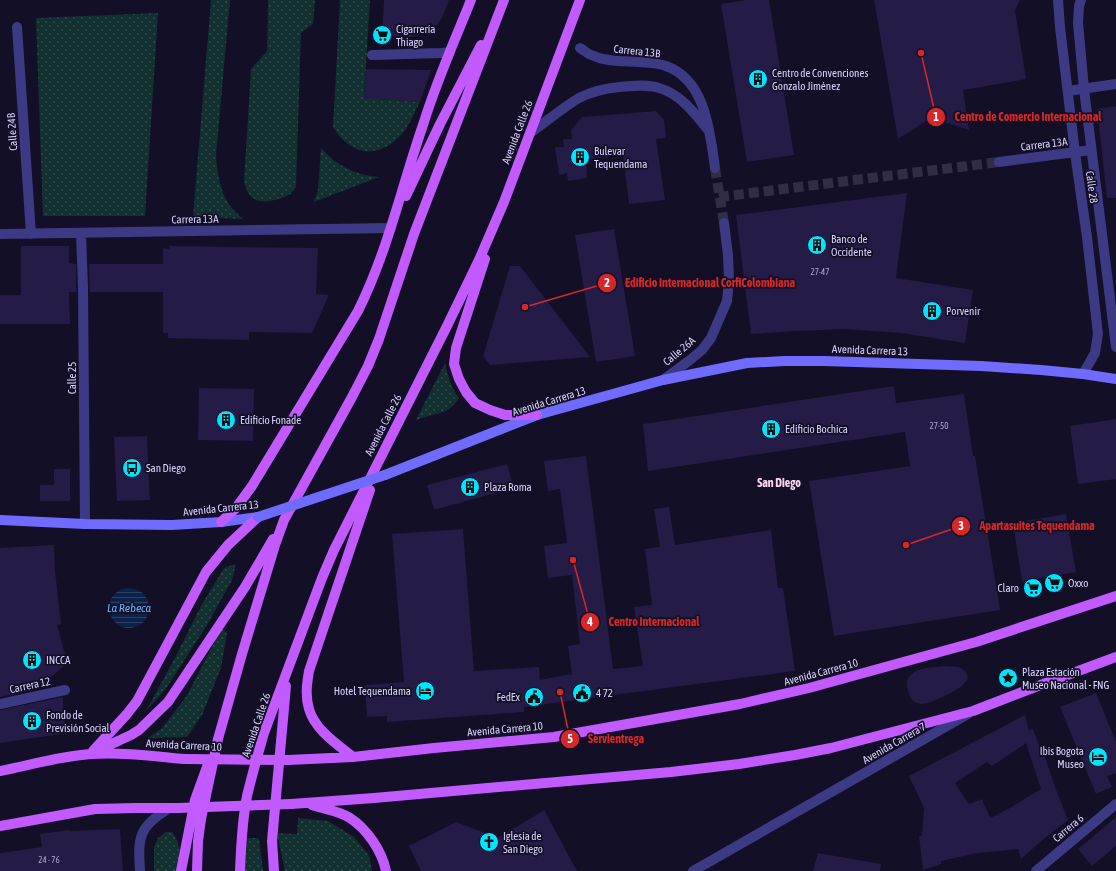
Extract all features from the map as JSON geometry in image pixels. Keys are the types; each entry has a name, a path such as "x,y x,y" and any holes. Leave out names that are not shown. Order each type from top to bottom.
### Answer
{"main road":[{"path":"221,522 236,508 252,486 358,311 368,290 391,228 424,121 471,0"},
{"path":"391,228 440,124 504,0"},
{"path":"90,754 139,730 168,702 245,587 348,404 368,366 379,339 414,234 504,0"},
{"name":"Avenida Calle 26","path":"240,871 241,842 247,797 264,733 328,563 479,260 504,202 580,0"},
{"path":"504,202 456,348 454,364 458,379 475,403 490,410 505,414 537,415"},
{"name":"Avenida Carrera 13","path":"0,520 85,524 172,525 258,518 385,475 537,415 663,380 747,363 785,360 981,366 1083,374 1116,379"},
{"path":"353,757 322,730 312,717 308,708 307,684 309,671 381,457"},
{"path":"90,754 137,701 206,572 228,545 258,518"},
{"path":"197,871 198,841 218,740 242,654 284,520"},
{"name":"Avenida Carrera 10","path":"0,771 90,754 130,754 184,759 288,760 353,757 554,737 740,704 814,687 976,642 1116,596"},
{"name":"Avenida Carrera 7","path":"974,711 1116,657"},
{"path":"274,871 272,841 288,672"},
{"path":"0,826 95,809 173,808 306,803 670,772 739,764 795,756 831,748 974,711"},
{"path":"181,871 195,800 218,740"},
{"path":"306,803 336,812 351,819 362,828 381,854 386,871"},
{"path":"272,841 278,871"}],"street":[{"name":"Calle 28","path":"1058,0 1060,27 1098,334 1095,353 1083,374"},
{"name":"Calle 28","path":"1081,0 1078,23 1084,89 1116,348"},
{"name":"Calle 24B","path":"17,28 31,234"},
{"name":"Carrera 13B","path":"580,48 594,56 605,59 668,66 681,74 699,95 704,108 709,131"},
{"path":"372,55 450,52"},
{"path":"1068,91 1116,84"},
{"path":"530,133 561,110 584,96 610,88 638,85 659,88 677,97 690,108 709,131 715,168"},
{"name":"Carrera 13A","path":"999,162 1091,150"},
{"name":"Calle 26A","path":"663,380 702,350 711,338 727,301 729,280 724,223"},
{"name":"Carrera 13A","path":"0,234 391,228"},
{"name":"Calle 25","path":"81,233 83,288 85,524"},
{"name":"Carrera 12","path":"0,704 65,690"},
{"name":"Avenida Carrera 7","path":"693,871 974,711"},
{"name":"Carrera 6","path":"1036,871 1116,804"},
{"path":"140,871 140,838 148,823 157,815 173,808"}],"green space":[{"path":"211,0 230,0 216,155 221,188 230,206 243,219 193,217"},
{"path":"268,0 315,0 313,24 301,33 296,187 287,196 273,200 259,201 251,197 244,182 251,69 267,51"},
{"path":"340,0 370,0 364,98 420,102 410,123 402,134 384,148 374,151 356,149 340,137 333,127"},
{"path":"158,13 145,216 43,216 36,18"},
{"path":"321,148 333,160 354,172 379,177 314,202 318,190"},
{"path":"445,363 450,381 459,398 453,406 446,411 416,420"},
{"path":"236,564 232,580 207,625 165,690 146,711 202,604 224,568"},
{"path":"222,628 227,633 221,668 202,715 187,737 148,738 162,728 186,697"},
{"path":"298,818 328,821 354,837 369,855 372,871 285,871 277,833 297,834"},
{"path":"166,832 172,832 179,846 180,861 178,871 154,871 154,847 158,838"},
{"path":"247,838 259,838 263,871 245,871"}],"water":[{"name":"La Rebeca","path":"129,588 143,594 149,608 143,622 129,628 115,622 109,608 115,594"}],"building":[{"path":"384,0 449,0 442,18 437,25 429,31 421,34 412,37 402,37 382,36"},
{"name":"Centro de Convenciones Gonzalo Jiménez","path":"746,0 769,0 794,155 747,162 721,4"},
{"path":"874,0 1020,0 1015,10 1026,79 963,90 969,130 935,119 926,121 898,139"},
{"path":"366,69 431,70 420,102 364,98"},
{"path":"1116,106 1116,198 1107,198 1097,109"},
{"name":"Bulevar Tequendama","path":"656,111 664,120 666,138 656,139 665,200 629,204 623,154 586,160 587,178 568,181 567,173 559,175 555,147 564,147 563,139 572,139 571,130 582,117"},
{"path":"907,193 896,278 973,290 965,343 901,333 844,329 751,334 736,215"},
{"path":"614,229 635,356 596,362 575,235"},
{"path":"21,246 69,246 69,263 76,264 77,292 69,292 70,324 0,324 0,295 21,295"},
{"path":"170,246 318,248 316,294 329,295 312,333 249,332 249,340 168,338 168,333 163,333 163,292 90,292 89,264 163,264 163,248 169,249"},
{"path":"510,266 520,266 590,357 490,365 483,356"},
{"path":"894,386 896,403 964,394 973,456 975,456 1000,610 834,636 809,481 910,466 905,432 648,471 643,424"},
{"name":"Edificio Fonade","path":"199,388 254,389 253,441 198,440"},
{"path":"1116,419 1116,479 1078,484 1070,426"},
{"name":"San Diego","path":"147,436 150,500 117,501 114,437"},
{"path":"586,456 613,669 643,666 634,607 652,605 645,549 660,547 654,509 669,507 675,545 771,530 778,588 783,588 795,671 524,707 524,712 387,722 387,716 367,717 365,685 404,682 392,534 463,529 474,671 539,667 540,680 572,674 568,646 580,644 572,575 548,578 544,546 567,543 560,489 548,491 544,461"},
{"name":"Plaza Roma","path":"507,464 514,488 434,510 427,485"},
{"path":"54,469 70,469 70,501 40,501 40,485 54,485"},
{"path":"1066,514 1076,572 1022,581 1013,523"},
{"path":"54,545 55,571 61,624 57,625 65,654 64,666 37,689 0,697 0,548"},
{"path":"945,666 959,667 965,671 968,679 962,686 951,693 929,703 921,704 912,700 907,687 907,680 909,677 915,671 925,668"},
{"name":"Ibis Bogota Museo","path":"1096,693 1116,742 1116,773 1107,776 1112,787 1096,794 1060,707"},
{"name":"Fondo de Previsión Social","path":"63,697 63,716 68,733 0,743 0,710"},
{"path":"1025,715 1029,730 1033,729 1043,757 1045,757 1068,820 1021,859 1018,849 978,853 941,861 941,864 923,870 919,836 922,836 924,808 909,776","holes":["1026,743 1041,789 990,818 982,799 969,804 955,783 987,762 992,766"]},
{"name":"Iglesia de San Diego","path":"544,810 577,871 421,871 409,846 456,822 498,838"},
{"path":"1116,817 1116,846 1092,866 1078,849"},
{"path":"120,829 123,871 0,871 0,853 42,847 40,834 69,830"},
{"path":"818,853 881,864 880,871 813,871"}],"tunnel":[{"path":"719,197 999,162"},
{"path":"715,168 724,223"}],"place":[{"name":"Cigarrería Thiago","path":"382,35"},
{"name":"Centro de Comercio Internacional","path":"921,53"},
{"name":"Centro de Convenciones Gonzalo Jiménez","path":"758,79"},
{"name":"Bulevar Tequendama","path":"580,157"},
{"name":"Banco de Occidente","path":"817,245"},
{"name":"Edificio Internacional CorfiColombiana","path":"525,307"},
{"name":"Porvenir","path":"932,311"},
{"name":"Edificio Fonade","path":"226,420"},
{"name":"Edificio Bochica","path":"771,429"},
{"name":"San Diego","path":"132,468"},
{"name":"Plaza Roma","path":"470,487"},
{"name":"Apartasuites Tequendama","path":"906,545"},
{"name":"Centro Internacional","path":"573,560"},
{"name":"Oxxo","path":"1054,583"},
{"name":"Claro","path":"1033,588"},
{"name":"INCCA","path":"32,660"},
{"name":"Plaza Estación Museo Nacional - FNG","path":"1008,678"},
{"name":"Hotel Tequendama","path":"425,691"},
{"name":"Servientrega","path":"560,692"},
{"name":"4 72","path":"582,693"},
{"name":"FedEx","path":"534,697"},
{"name":"Fondo de Previsión Social","path":"32,721"},
{"name":"Ibis Bogota Museo","path":"1098,757"},
{"name":"Iglesia de San Diego","path":"489,842"}],"district":[{"name":"San Diego","path":"779,483"}]}
